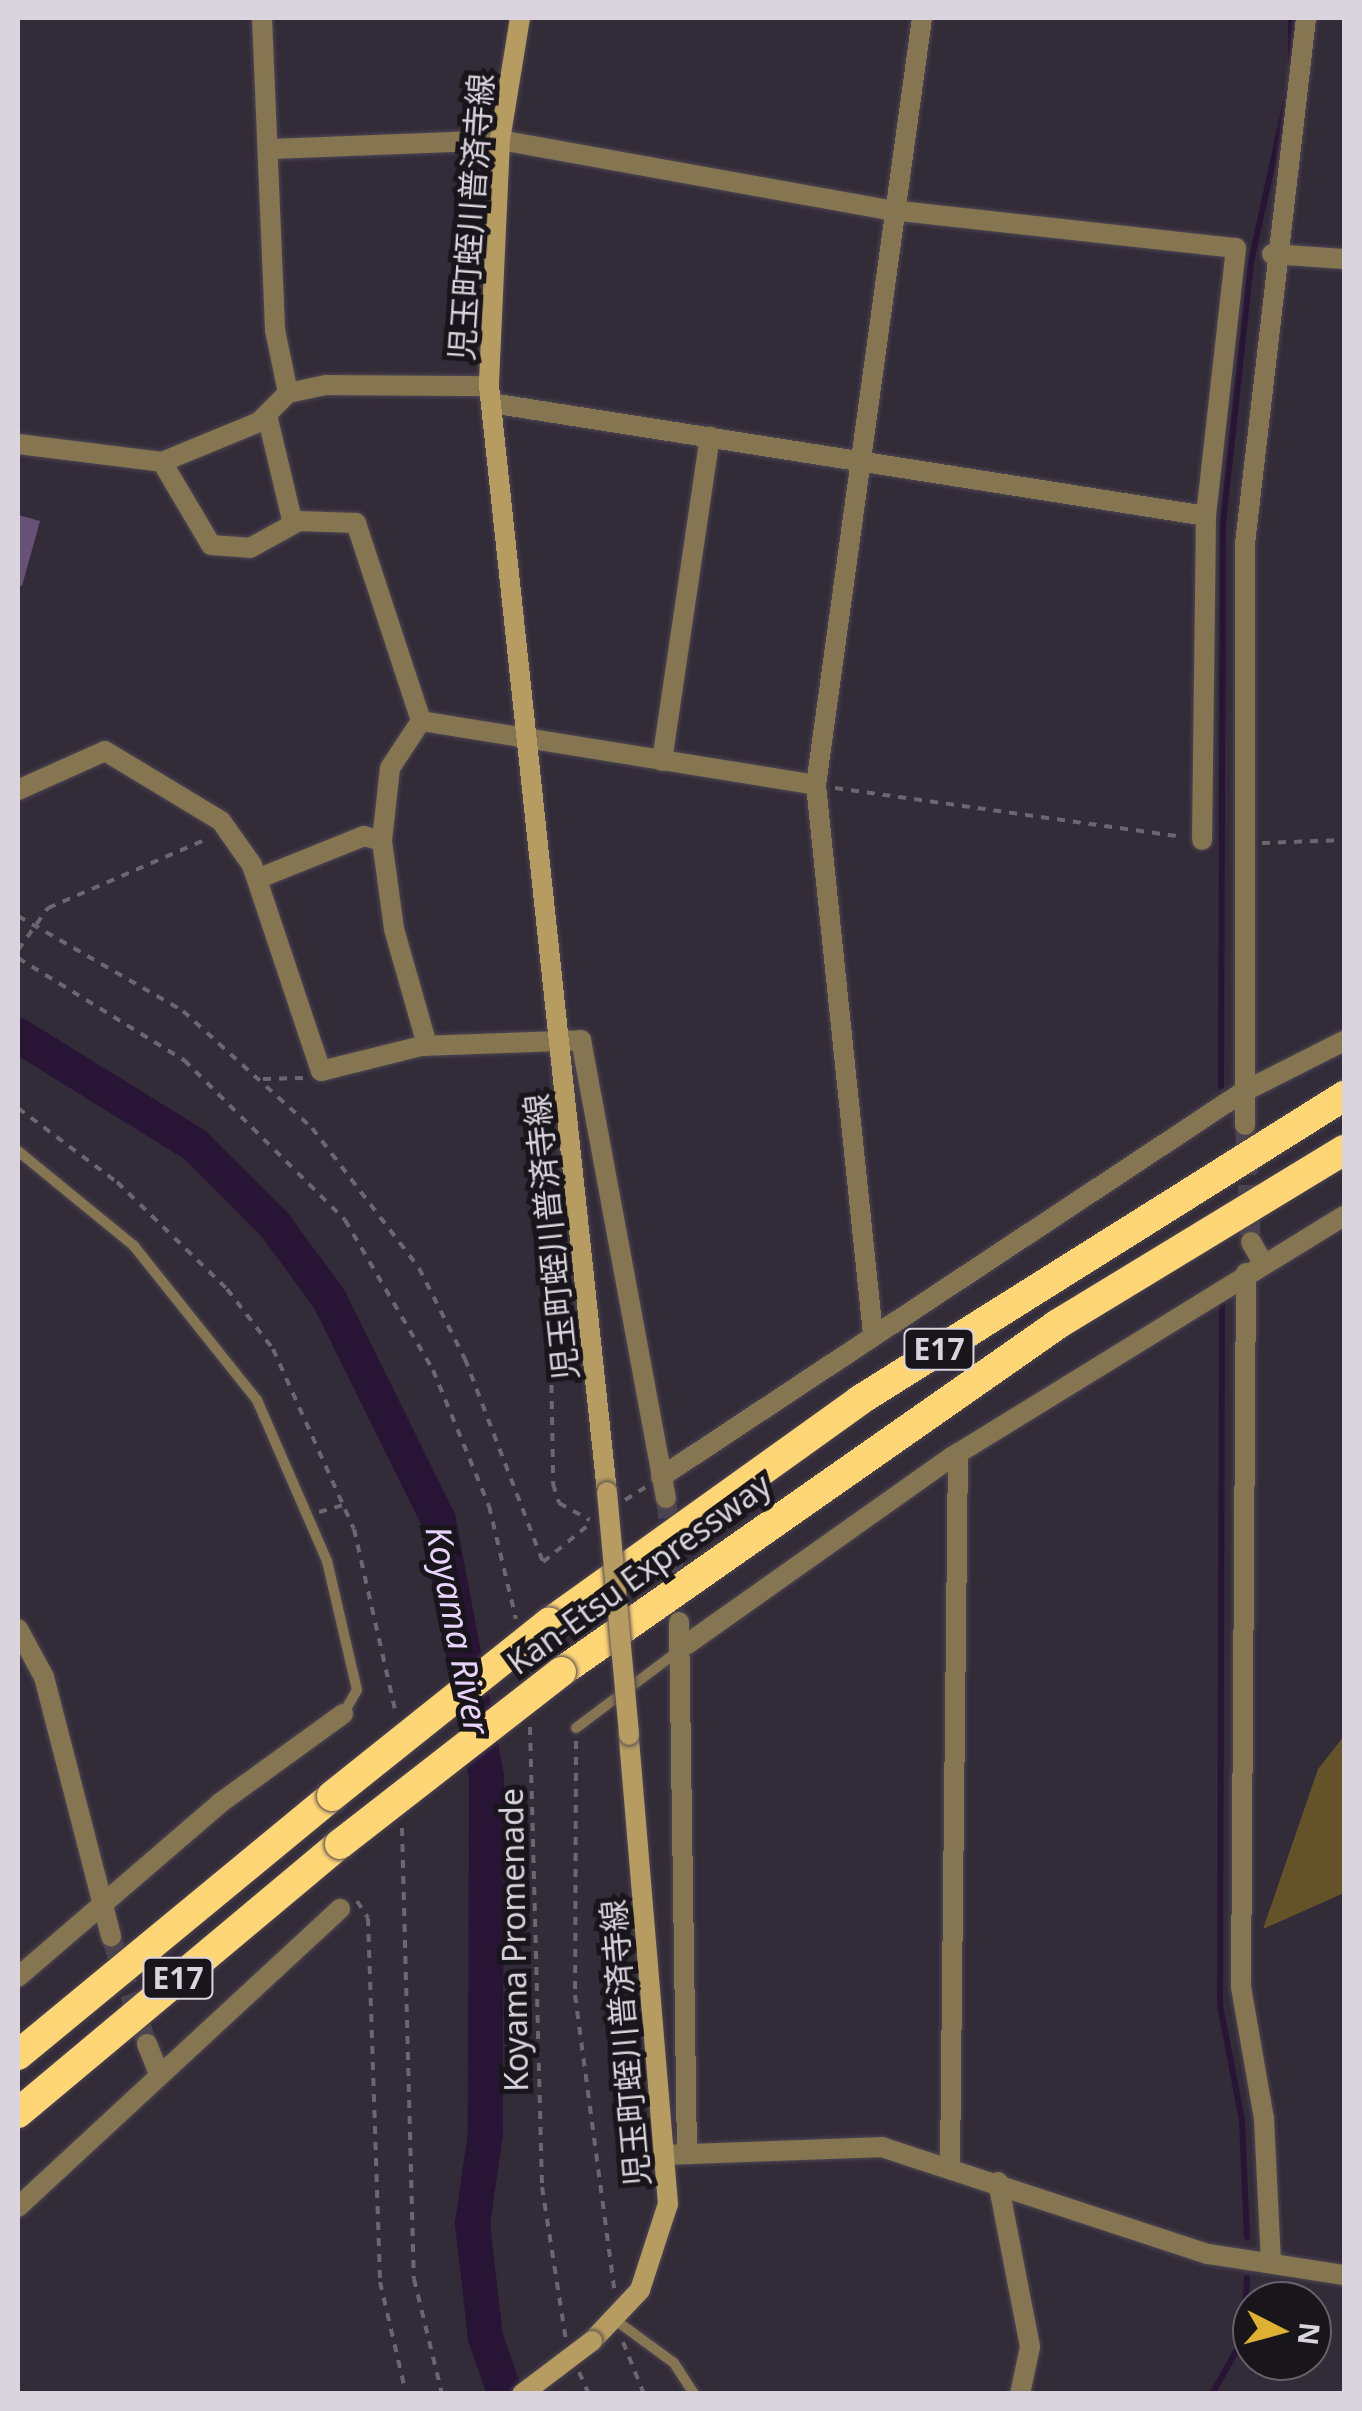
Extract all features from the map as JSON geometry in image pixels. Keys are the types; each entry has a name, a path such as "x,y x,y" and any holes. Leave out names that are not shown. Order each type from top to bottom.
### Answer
{"highway":[{"name":"Kan-Etsu Expressway","path":"18,2055 332,1796 549,1624 860,1400 1344,1096"},
{"name":"Kan-Etsu Expressway","path":"18,2114 340,1844 561,1672 1042,1335 1344,1150"}],"main road":[{"name":"児玉町蛭川普済寺線","path":"520,18 500,140 490,395 611,1503 629,1735 676,2154 658,2252 618,2322 522,2394"}],"street":[{"path":"262,18 275,330 288,393"},
{"path":"874,1334 816,786 891,210 922,18"},
{"path":"1246,1124 1241,842 1245,544 1272,254 1306,18"},
{"path":"269,149 500,140 891,210 1236,248 1206,516 1202,840"},
{"path":"1272,254 1344,259"},
{"path":"18,444 162,462 267,414 288,393 327,384 490,395 710,437 1206,516"},
{"path":"267,414 292,524"},
{"path":"662,761 710,437"},
{"path":"162,462 212,545 250,548 292,524 356,523 422,721"},
{"path":"422,721 816,786"},
{"path":"422,721 390,768 382,841 394,929 427,1046"},
{"path":"18,790 106,750 227,830 257,879 321,1070 427,1046 510,1048 561,1037 581,1040 666,1498"},
{"path":"257,879 364,836 382,841"},
{"path":"661,1477 1243,1092 1344,1041"},
{"path":"686,1645 958,1453 1344,1216"},
{"path":"1251,1242 1254,1268 1240,1967 1264,2119 1271,2263"},
{"path":"950,2166 958,1453"},
{"path":"679,1622 686,1645 676,2154 836,2145 950,2166 1208,2254 1344,2275"},
{"path":"18,1630 44,1678 112,1937"},
{"path":"18,1977 104,1900 343,1714"},
{"path":"18,2206 340,1910"},
{"path":"147,2044 159,2074"},
{"path":"998,2182 1030,2347 1020,2394"}],"lane":[{"path":"18,1150 134,1246 256,1400 327,1560 357,1690 343,1714"},
{"path":"576,1728 686,1645"},
{"path":"618,2322 674,2363 694,2394"}],"path":[{"path":"816,786 1202,840"},
{"path":"18,950 31,924 227,830"},
{"path":"1241,842 1344,840"},
{"path":"18,916 183,1011 312,1128 419,1268 465,1359 543,1562 611,1503 661,1477"},
{"path":"18,958 184,1060 345,1220 440,1387 489,1506 520,1639"},
{"path":"259,1078 321,1070"},
{"path":"547,1124 553,1484 559,1503 593,1522"},
{"path":"332,1507 344,1504"},
{"name":"Koyama Promenade","path":"528,1707 542,2186 568,2344"},
{"path":"576,1728 575,1995 618,2322 644,2394"},
{"path":"340,1910 360,1901 368,1918 380,2282 406,2394"},
{"path":"574,2359 589,2394"}],"shaded area":[{"path":"1344,1736 1344,1893 1263,1929 1318,1769"}],"building":[{"path":"18,515 40,521 22,586 18,585"}],"waterway":[{"path":"1291,18 1291,61"},
{"path":"1221,1086 1223,524 1251,262 1288,93"},
{"name":"Koyama River","path":"18,1035 194,1144 274,1224 329,1299 438,1520 486,1776 485,2133 472,2223 485,2337 505,2394"},
{"path":"1222,1302 1220,2005 1242,2120 1247,2237"},
{"path":"1212,2394 1243,2339 1247,2278"}],"tunnel":[{"path":"1245,1125 1251,1242"},
{"path":"666,1498 677,1601"},
{"path":"111,1937 147,2044"}]}
